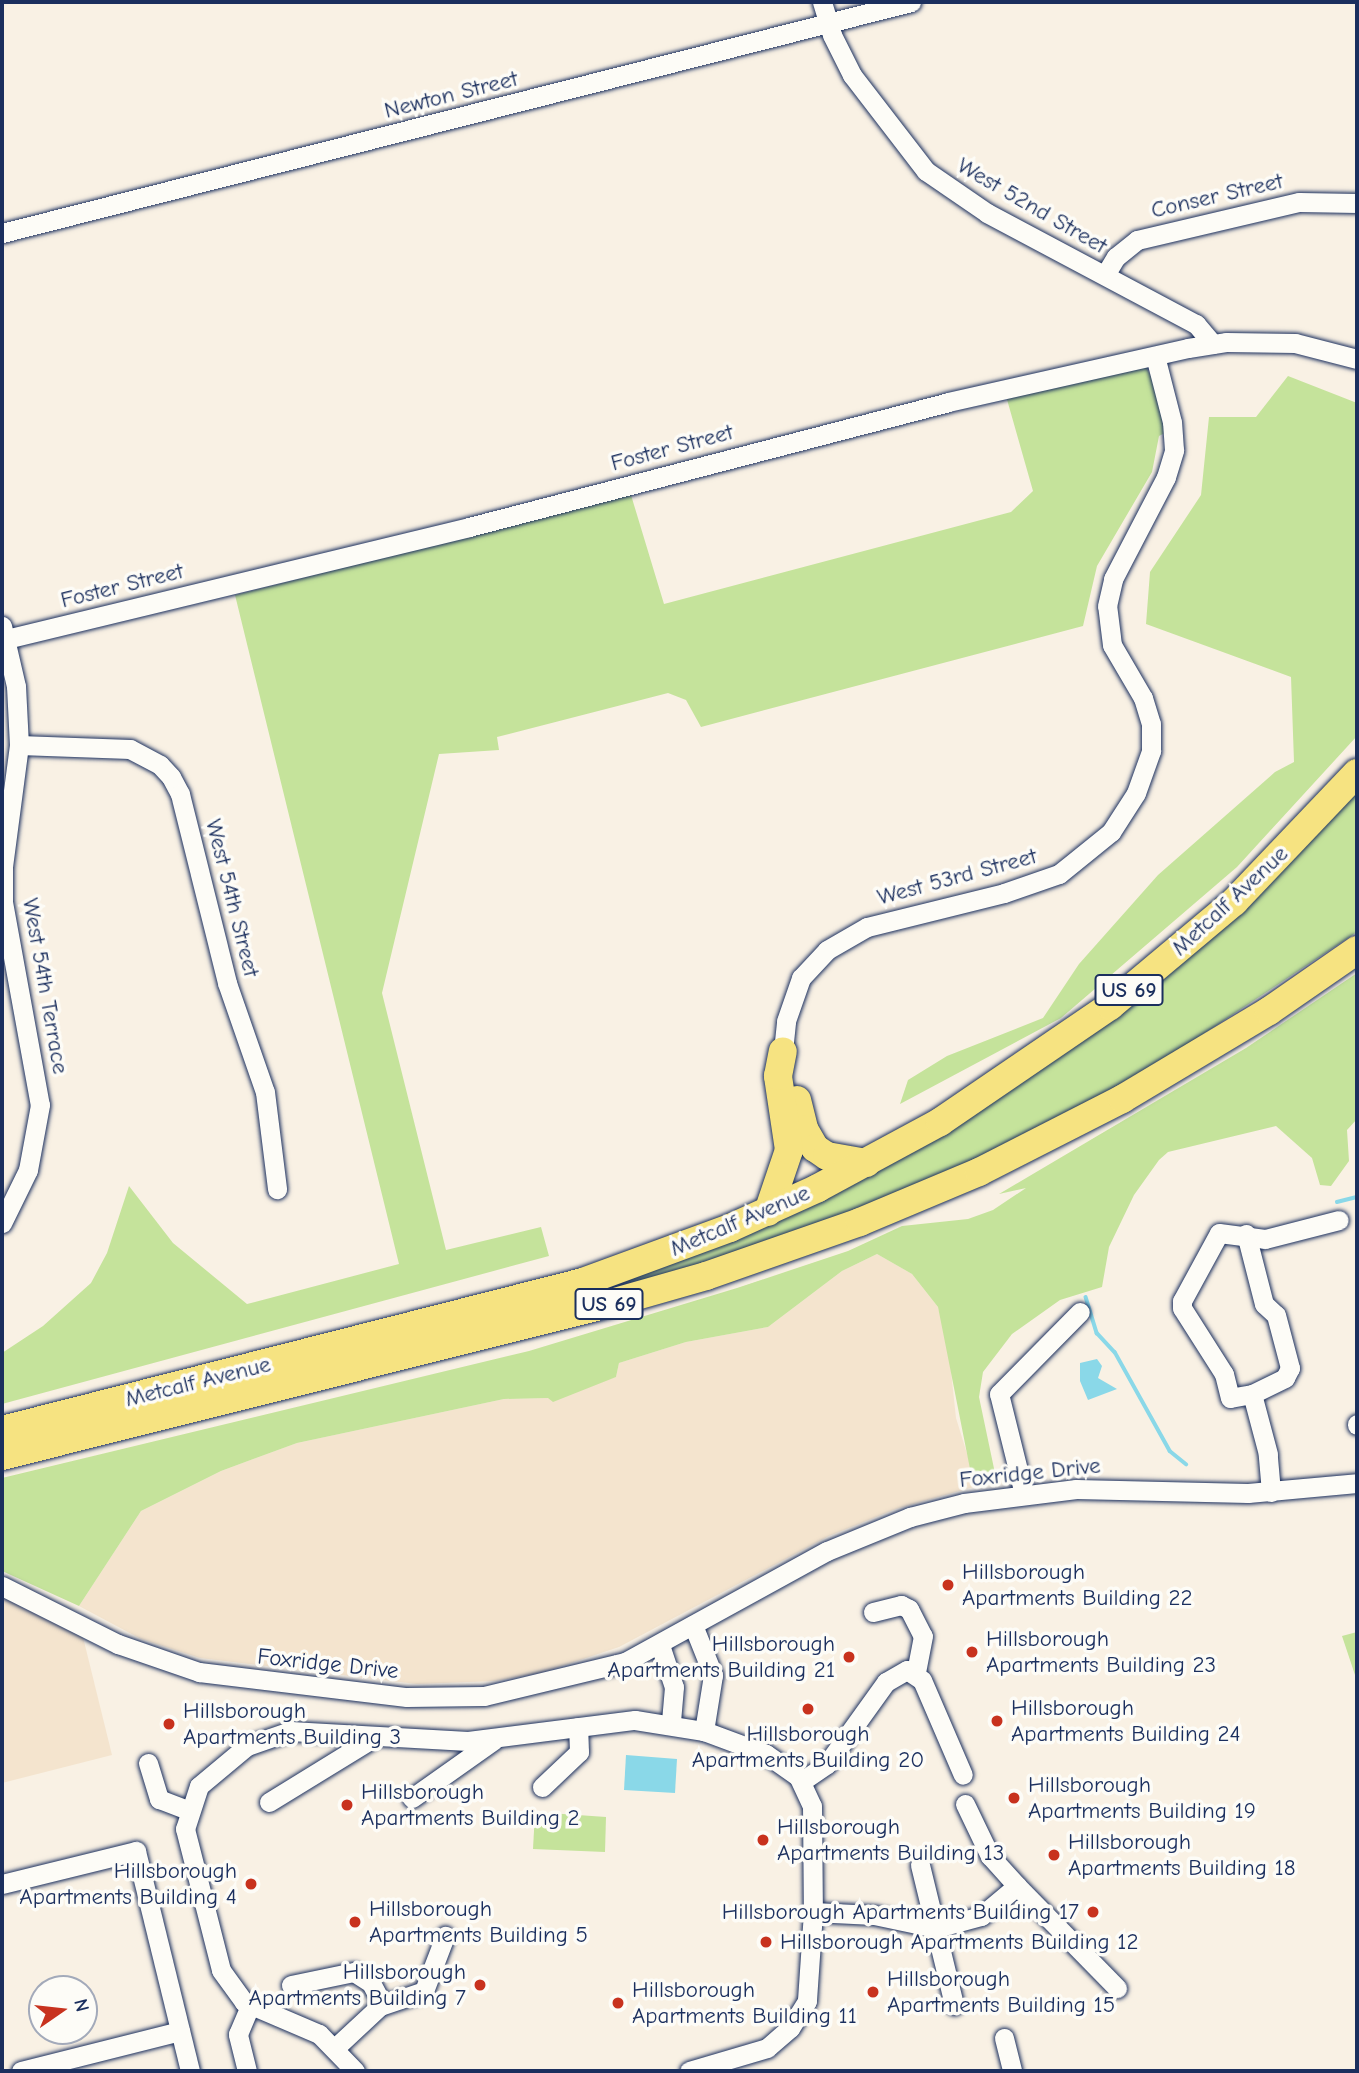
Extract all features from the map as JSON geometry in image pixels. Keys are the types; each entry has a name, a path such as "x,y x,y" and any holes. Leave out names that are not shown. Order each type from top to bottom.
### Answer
{"highway":[{"name":"Metcalf Avenue","path":"2,1430 504,1305 646,1260 768,1212 866,1163 1006,1081 1110,1006 1234,902 1357,773"},
{"name":"Metcalf Avenue","path":"2,1456 608,1304 849,1226 979,1172 1122,1099 1269,1011 1357,950"},
{"path":"783,1051 804,1129 815,1148 827,1156 866,1163"},
{"path":"768,1212 789,1150 778,1076 783,1051"}],"street":[{"name":"West 52nd Street","path":"822,2 828,24 876,111 926,171 987,213 1196,324 1213,344"},
{"name":"Newton Street","path":"2,233 911,2"},
{"name":"Conser Street","path":"1105,275 1116,257 1137,240 1299,202 1357,203"},
{"name":"Foster Street","path":"3,635 382,549 936,405 1213,344 1295,343 1357,359"},
{"name":"West 53rd Street","path":"783,1051 786,1021 801,978 827,950 867,927 1004,893 1059,874 1111,832 1136,795 1151,751 1151,724 1143,698 1112,645 1107,606 1113,579 1166,477 1174,450 1172,422 1155,356"},
{"name":"West 54th Terrace","path":"2,1223 28,1170 40,1105 2,902 3,866 19,745 16,686 3,635"},
{"name":"West 54th Street","path":"19,745 130,749 160,765 171,777 180,794 227,984 265,1092 277,1189"},
{"path":"1246,1234 1265,1305 1276,1315 1290,1368 1285,1378 1252,1394 1230,1398 1224,1374 1182,1308 1219,1233 1246,1234 1265,1239 1339,1220"},
{"path":"1024,1494 999,1394 1080,1312"},
{"path":"1252,1394 1268,1454 1271,1492"},
{"name":"Foxridge Drive","path":"2,1586 118,1644 175,1666 228,1678 407,1697 484,1696 527,1689 617,1666 870,1532 964,1503 1024,1494 1111,1489 1271,1492 1357,1483"},
{"path":"873,1612 901,1605 909,1609 923,1636 916,1672 963,1775"},
{"path":"693,1625 713,1675 704,1731"},
{"path":"660,1645 674,1687 671,1723"},
{"path":"802,1781 827,1764 892,1676 902,1671 916,1672"},
{"path":"355,2071 336,2048 312,2030 250,2006 236,1994 218,1962 185,1829 187,1810 211,1773 237,1752 265,1737 304,1731 373,1738 495,1739 624,1721 671,1723 704,1731 779,1760 802,1781 812,1806 813,1912 809,1989 796,2021 761,2051 689,2071"},
{"path":"542,1787 579,1752 578,1727"},
{"path":"269,1801 373,1738"},
{"path":"412,1798 495,1739"},
{"path":"148,1763 159,1799 187,1810"},
{"path":"965,1804 990,1856 1117,1988"},
{"path":"2,1884 136,1851 190,2071"},
{"path":"920,1865 954,2005"},
{"path":"813,1912 874,1915 936,1928 981,1916 1017,1886"},
{"path":"336,2048 382,2004 424,1991 445,1936"},
{"path":"291,1986 354,1972 371,1983 382,2004"},
{"path":"247,2071 238,2034 250,2006"},
{"path":"22,2071 180,2031"},
{"path":"1004,2038 1012,2071"}],"shaded area":[{"path":"877,1254 912,1274 938,1307 948,1343 956,1418 977,1486 896,1509 829,1536 619,1647 541,1673 495,1681 417,1684 200,1658 141,1639 79,1606 141,1511 221,1471 297,1443 504,1399 548,1398 616,1377 619,1363 686,1342 768,1327 842,1271"},
{"path":"2,1589 81,1629 112,1755 2,1783"}],"green space":[{"path":"1146,367 1154,382 1165,433 1159,436 1152,472 1097,566 1083,626 701,727 686,700 668,693 497,737 499,750 439,754 382,993 446,1250 541,1227 549,1256 2,1404 2,1353 43,1326 91,1283 107,1253 129,1186 173,1243 247,1304 399,1264 235,595 631,495 664,604 1011,512 1033,491 1006,396"},
{"path":"1288,376 1357,403 1357,736 1237,867 1061,1018 900,1104 908,1080 947,1056 1043,1018 1079,964 1158,875 1275,772 1294,762 1291,677 1146,624 1150,572 1201,495 1209,417 1256,417"},
{"path":"1357,787 1357,932 1119,1090 930,1182 673,1276 444,1328 921,1142"},
{"path":"1357,973 1357,1119 1347,1130 1349,1161 1331,1186 1320,1185 1312,1158 1276,1126 1168,1152 1159,1160 1134,1195 1109,1247 1102,1287 1060,1300 1012,1334 983,1372 979,1397 996,1478 972,1479 938,1307 912,1274 877,1254 842,1271 768,1327 686,1342 619,1363 616,1377 553,1402 548,1398 504,1399 297,1443 221,1471 141,1511 79,1606 2,1571 2,1478 529,1351 737,1288 848,1251 902,1226 968,1219 993,1210 1026,1188 999,1194 1246,1048"},
{"path":"1357,1632 1357,1681 1342,1636"},
{"path":"535,1812 606,1817 605,1852 533,1849"}],"water":[{"path":"1097,1359 1102,1366 1098,1378 1117,1389 1088,1400 1080,1381 1080,1363"},
{"path":"626,1755 677,1759 675,1793 624,1790"}],"waterway":[{"path":"1337,1202 1357,1197"},
{"path":"1086,1297 1097,1333 1115,1352 1170,1451 1186,1464"}],"place":[{"name":"Hillsborough Apartments Building 22","path":"948,1585"},
{"name":"Hillsborough Apartments Building 23","path":"972,1652"},
{"name":"Hillsborough Apartments Building 21","path":"849,1657"},
{"name":"Hillsborough Apartments Building 20","path":"808,1709"},
{"name":"Hillsborough Apartments Building 24","path":"997,1721"},
{"name":"Hillsborough Apartments Building 3","path":"169,1724"},
{"name":"Hillsborough Apartments Building 19","path":"1014,1798"},
{"name":"Hillsborough Apartments Building 2","path":"347,1805"},
{"name":"Hillsborough Apartments Building 13","path":"763,1840"},
{"name":"Hillsborough Apartments Building 18","path":"1054,1855"},
{"name":"Hillsborough Apartments Building 4","path":"251,1884"},
{"name":"Hillsborough Apartments Building 17","path":"1093,1912"},
{"name":"Hillsborough Apartments Building 5","path":"355,1922"},
{"name":"Hillsborough Apartments Building 12","path":"766,1942"},
{"name":"Hillsborough Apartments Building 7","path":"480,1985"},
{"name":"Hillsborough Apartments Building 15","path":"873,1992"},
{"name":"Hillsborough Apartments Building 11","path":"618,2003"}]}
